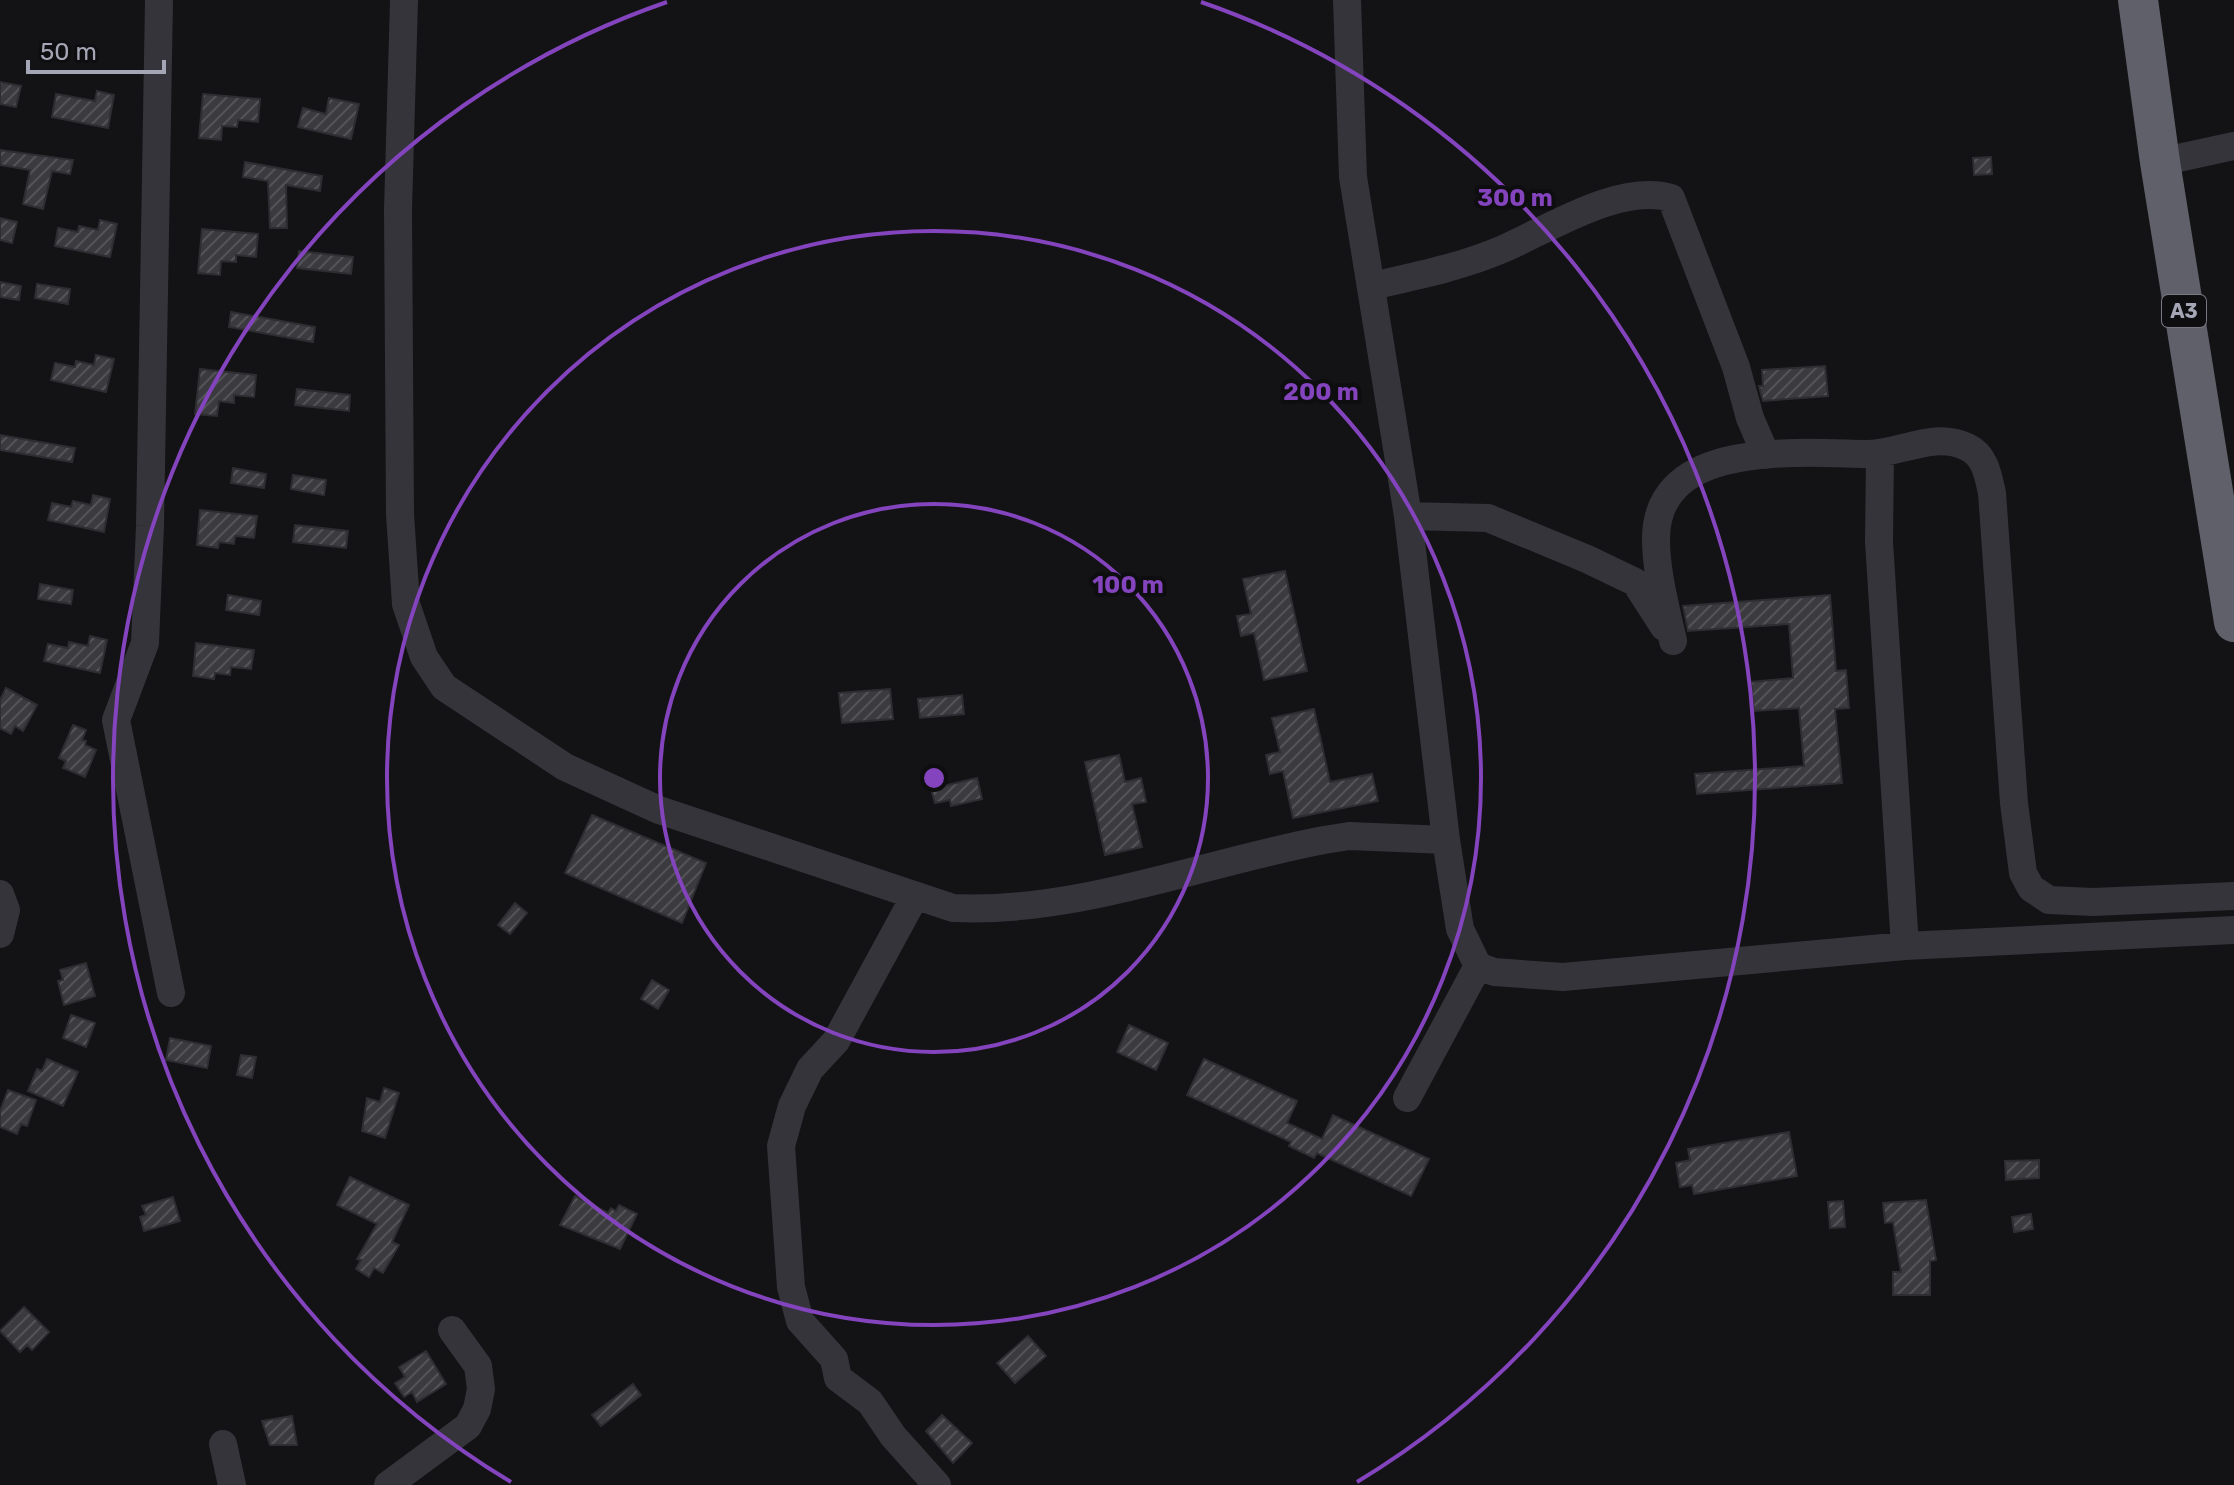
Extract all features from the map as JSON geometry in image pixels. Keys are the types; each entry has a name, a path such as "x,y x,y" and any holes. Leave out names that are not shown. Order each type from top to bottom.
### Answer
{"highway":[{"name":"A3","path":"2138,0 2160,162 2234,622"}],"street":[{"path":"159,0 150,526 145,643 116,720 171,993"},
{"path":"404,0 398,210 400,514 406,604 424,657 444,687 565,767 659,810 953,908 1001,910 1049,903 1349,836 1446,840"},
{"path":"1347,0 1353,177 1408,516 1446,840 1460,929 1478,966 1494,972 1563,977 1905,946 2234,930"},
{"path":"2160,162 2234,146"},
{"path":"1372,286 1439,271 1502,249 1566,218 1628,198 1652,193 1671,198 1766,455"},
{"path":"1408,516 1488,518 1635,582 1673,641 1656,538 1659,519 1668,500 1689,473 1709,465 1766,455 1880,454 1936,440 1951,441 1980,455 1988,477 2009,687 2014,803 2023,873 2031,888 2049,900 2093,902 2234,896"},
{"path":"1880,454 1879,542 1905,946"},
{"path":"0,894 6,910 0,934"},
{"path":"915,896 836,1041 810,1069 792,1106 781,1146 791,1287 800,1321 834,1359 838,1378 870,1402 893,1436 937,1485"},
{"path":"1407,1098 1478,966"},
{"path":"388,1485 468,1426 477,1409 481,1389 478,1366 452,1330"},
{"path":"223,1444 232,1485"}],"building":[{"path":"0,82 21,86 16,107 0,104"},
{"path":"97,91 114,95 108,128 52,117 56,94 95,101"},
{"path":"203,94 260,99 258,122 238,120 237,127 222,126 221,140 199,138"},
{"path":"329,98 359,104 351,139 298,127 303,108 326,114"},
{"path":"0,150 73,160 70,174 52,171 43,209 23,204 30,170 0,165"},
{"path":"1991,157 1992,174 1974,175 1973,158"},
{"path":"245,162 322,176 320,191 286,185 287,228 270,228 268,181 243,177"},
{"path":"0,218 17,222 12,243 0,240"},
{"path":"100,220 117,224 110,257 55,246 58,228 78,232 79,226 98,230"},
{"path":"202,229 258,234 256,257 236,255 236,262 221,261 220,275 198,273"},
{"path":"299,251 353,257 351,274 297,268"},
{"path":"0,282 21,286 19,300 0,297"},
{"path":"37,284 70,289 68,304 35,298"},
{"path":"231,312 315,327 313,342 229,327"},
{"path":"96,355 114,359 106,392 51,380 55,363 75,367 76,361 94,365"},
{"path":"1825,366 1828,396 1763,401 1759,386 1763,386 1762,370"},
{"path":"200,369 256,375 254,397 234,395 234,403 219,401 217,416 195,414"},
{"path":"297,389 350,395 349,411 295,405"},
{"path":"0,435 75,448 72,462 0,450"},
{"path":"233,468 266,474 264,488 231,483"},
{"path":"293,475 326,480 324,495 291,489"},
{"path":"93,495 110,499 104,532 48,520 52,503 71,507 73,501 91,505"},
{"path":"200,510 257,516 254,538 235,536 234,544 219,542 218,548 197,545"},
{"path":"295,525 348,531 346,548 293,542"},
{"path":"1285,571 1307,671 1264,680 1254,633 1241,636 1237,616 1251,614 1243,579"},
{"path":"40,584 73,590 71,604 38,599"},
{"path":"228,595 261,601 259,615 226,610"},
{"path":"1830,595 1836,671 1846,670 1849,708 1835,709 1842,783 1697,794 1695,774 1804,766 1799,708 1754,711 1751,682 1793,678 1789,624 1688,631 1683,606"},
{"path":"90,636 107,640 100,673 44,661 48,644 68,648 69,642 88,646"},
{"path":"196,643 254,650 251,669 231,667 230,675 215,673 214,679 193,676"},
{"path":"6,688 37,705 23,731 15,726 11,734 0,728 0,700"},
{"path":"890,689 893,719 842,723 839,693"},
{"path":"962,695 964,714 920,718 918,699"},
{"path":"1314,709 1330,782 1372,774 1378,801 1293,818 1283,771 1270,774 1266,755 1280,752 1272,718"},
{"path":"73,725 86,730 82,740 96,750 85,777 63,768 66,761 59,758"},
{"path":"1119,755 1125,782 1141,778 1146,802 1132,804 1142,847 1105,855 1085,762"},
{"path":"977,778 982,799 951,806 950,800 935,803 931,789"},
{"path":"592,815 706,863 682,923 565,873"},
{"path":"515,903 527,913 510,934 498,925"},
{"path":"86,963 95,996 64,1005 58,981 63,980 60,970"},
{"path":"652,980 669,990 658,1009 641,999"},
{"path":"71,1015 95,1023 86,1047 63,1038"},
{"path":"1129,1025 1168,1043 1156,1070 1117,1052"},
{"path":"170,1038 211,1046 207,1068 166,1060"},
{"path":"241,1055 256,1057 252,1078 237,1075"},
{"path":"47,1059 78,1072 63,1106 28,1091 37,1069 42,1071"},
{"path":"1204,1059 1297,1101 1287,1123 1322,1139 1333,1115 1429,1159 1411,1196 1317,1153 1314,1158 1289,1146 1291,1142 1187,1095"},
{"path":"384,1088 399,1093 385,1138 362,1131 367,1098 380,1102"},
{"path":"8,1090 36,1100 27,1126 21,1124 17,1134 0,1127 0,1111"},
{"path":"1789,1132 1797,1176 1694,1194 1692,1185 1680,1187 1676,1163 1690,1160 1688,1149"},
{"path":"2039,1160 2039,1178 2006,1180 2005,1161"},
{"path":"350,1177 409,1205 392,1242 399,1245 383,1273 374,1268 369,1277 356,1269 361,1260 357,1259 377,1224 337,1205"},
{"path":"575,1196 608,1213 611,1208 616,1211 619,1205 637,1214 620,1249 560,1225"},
{"path":"173,1197 180,1221 144,1231 140,1217 146,1215 142,1206"},
{"path":"1926,1200 1936,1260 1930,1261 1930,1295 1893,1295 1893,1272 1901,1272 1893,1222 1885,1223 1883,1203"},
{"path":"1843,1201 1845,1227 1830,1228 1828,1202"},
{"path":"2031,1214 2033,1229 2014,1232 2012,1217"},
{"path":"24,1307 49,1332 32,1350 27,1345 20,1352 0,1331"},
{"path":"1028,1336 1046,1356 1015,1383 997,1363"},
{"path":"426,1351 446,1384 417,1402 412,1392 404,1397 395,1383 405,1377 399,1367"},
{"path":"633,1384 641,1395 601,1426 592,1415"},
{"path":"942,1415 972,1443 953,1463 926,1431"},
{"path":"292,1416 297,1445 270,1445 262,1421"}]}
